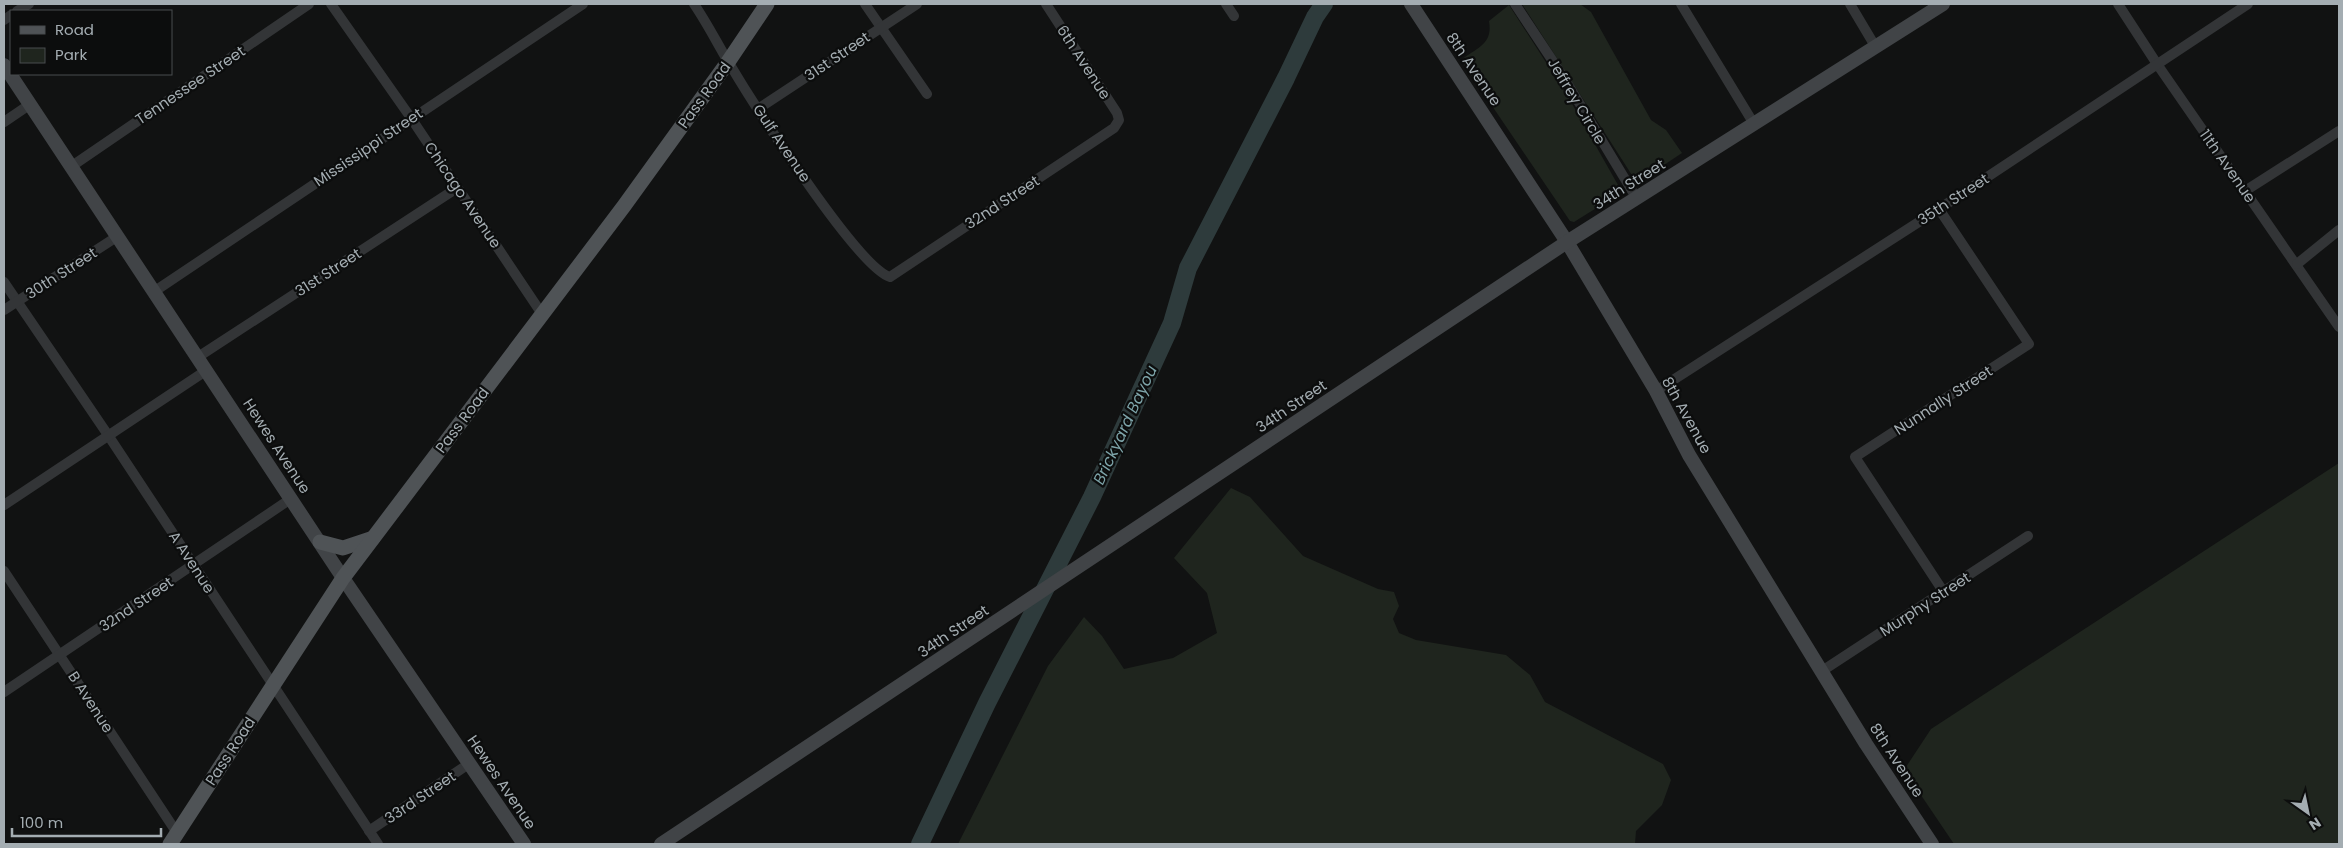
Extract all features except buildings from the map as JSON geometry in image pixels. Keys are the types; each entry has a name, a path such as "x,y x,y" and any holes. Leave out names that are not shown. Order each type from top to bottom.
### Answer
{"main road":[{"name":"Pass Road","path":"174,839 272,685 344,578 624,206 728,62 766,4"},
{"path":"320,542 343,548 374,538"}],"street":[{"name":"Tennessee Street","path":"72,166 309,4"},
{"name":"Chicago Avenue","path":"330,4 411,118 542,314"},
{"name":"Mississippi Street","path":"155,291 583,4"},
{"name":"Gulf Avenue","path":"694,4 758,109 837,225 866,260 882,274"},
{"path":"865,4 927,94"},
{"name":"31st Street","path":"758,109 917,4"},
{"name":"6th Avenue","path":"1046,4 1117,113 1119,120"},
{"path":"1226,4 1234,16"},
{"name":"8th Avenue","path":"1411,4 1567,242 1656,391 1689,455 1822,671 1932,844"},
{"name":"Jeffrey Circle","path":"1516,4 1566,81 1636,199"},
{"path":"1681,4 1754,124"},
{"path":"1850,4 1875,46"},
{"name":"34th Street","path":"661,844 1567,242 1944,4"},
{"name":"11th Avenue","path":"2118,4 2157,64 2339,327"},
{"name":"35th Street","path":"1656,391 1939,209 2248,4"},
{"name":"Hewes Avenue","path":"10,75 344,578 524,844"},
{"path":"4,122 29,105"},
{"name":"32nd Street","path":"882,274 890,277 1114,128 1119,120"},
{"path":"2245,191 2339,131"},
{"name":"31st Street","path":"198,357 457,188"},
{"name":"Nunnally Street","path":"1939,209 2029,344 1855,458 1943,591"},
{"path":"2297,264 2339,230"},
{"name":"30th Street","path":"4,310 118,236"},
{"name":"A Avenue","path":"4,282 108,435 378,844"},
{"path":"4,505 207,370"},
{"name":"32nd Street","path":"4,692 292,498"},
{"name":"Murphy Street","path":"1822,671 2028,536"},
{"name":"B Avenue","path":"4,571 60,655 174,839"},
{"name":"33rd Street","path":"369,831 470,763"}],"green space":[{"path":"1522,4 1580,4 1591,12 1651,120 1666,130 1682,153 1637,183"},
{"path":"1509,5 1567,95 1622,192 1574,222 1570,221 1461,60 1483,44 1489,35 1489,21"},
{"path":"2339,463 2339,844 1954,844 1904,770 1931,729"},
{"path":"1231,488 1250,497 1303,556 1378,589 1394,592 1399,606 1393,619 1399,633 1416,640 1506,655 1530,675 1545,702 1663,764 1671,780 1662,805 1636,831 1635,844 958,844 1048,666 1084,617 1102,636 1124,669 1173,658 1217,633 1207,593 1174,558"}],"waterway":[{"name":"Brickyard Bayou","path":"920,844 987,703 1092,497 1172,323 1188,268 1286,78 1315,17 1324,4"}]}
